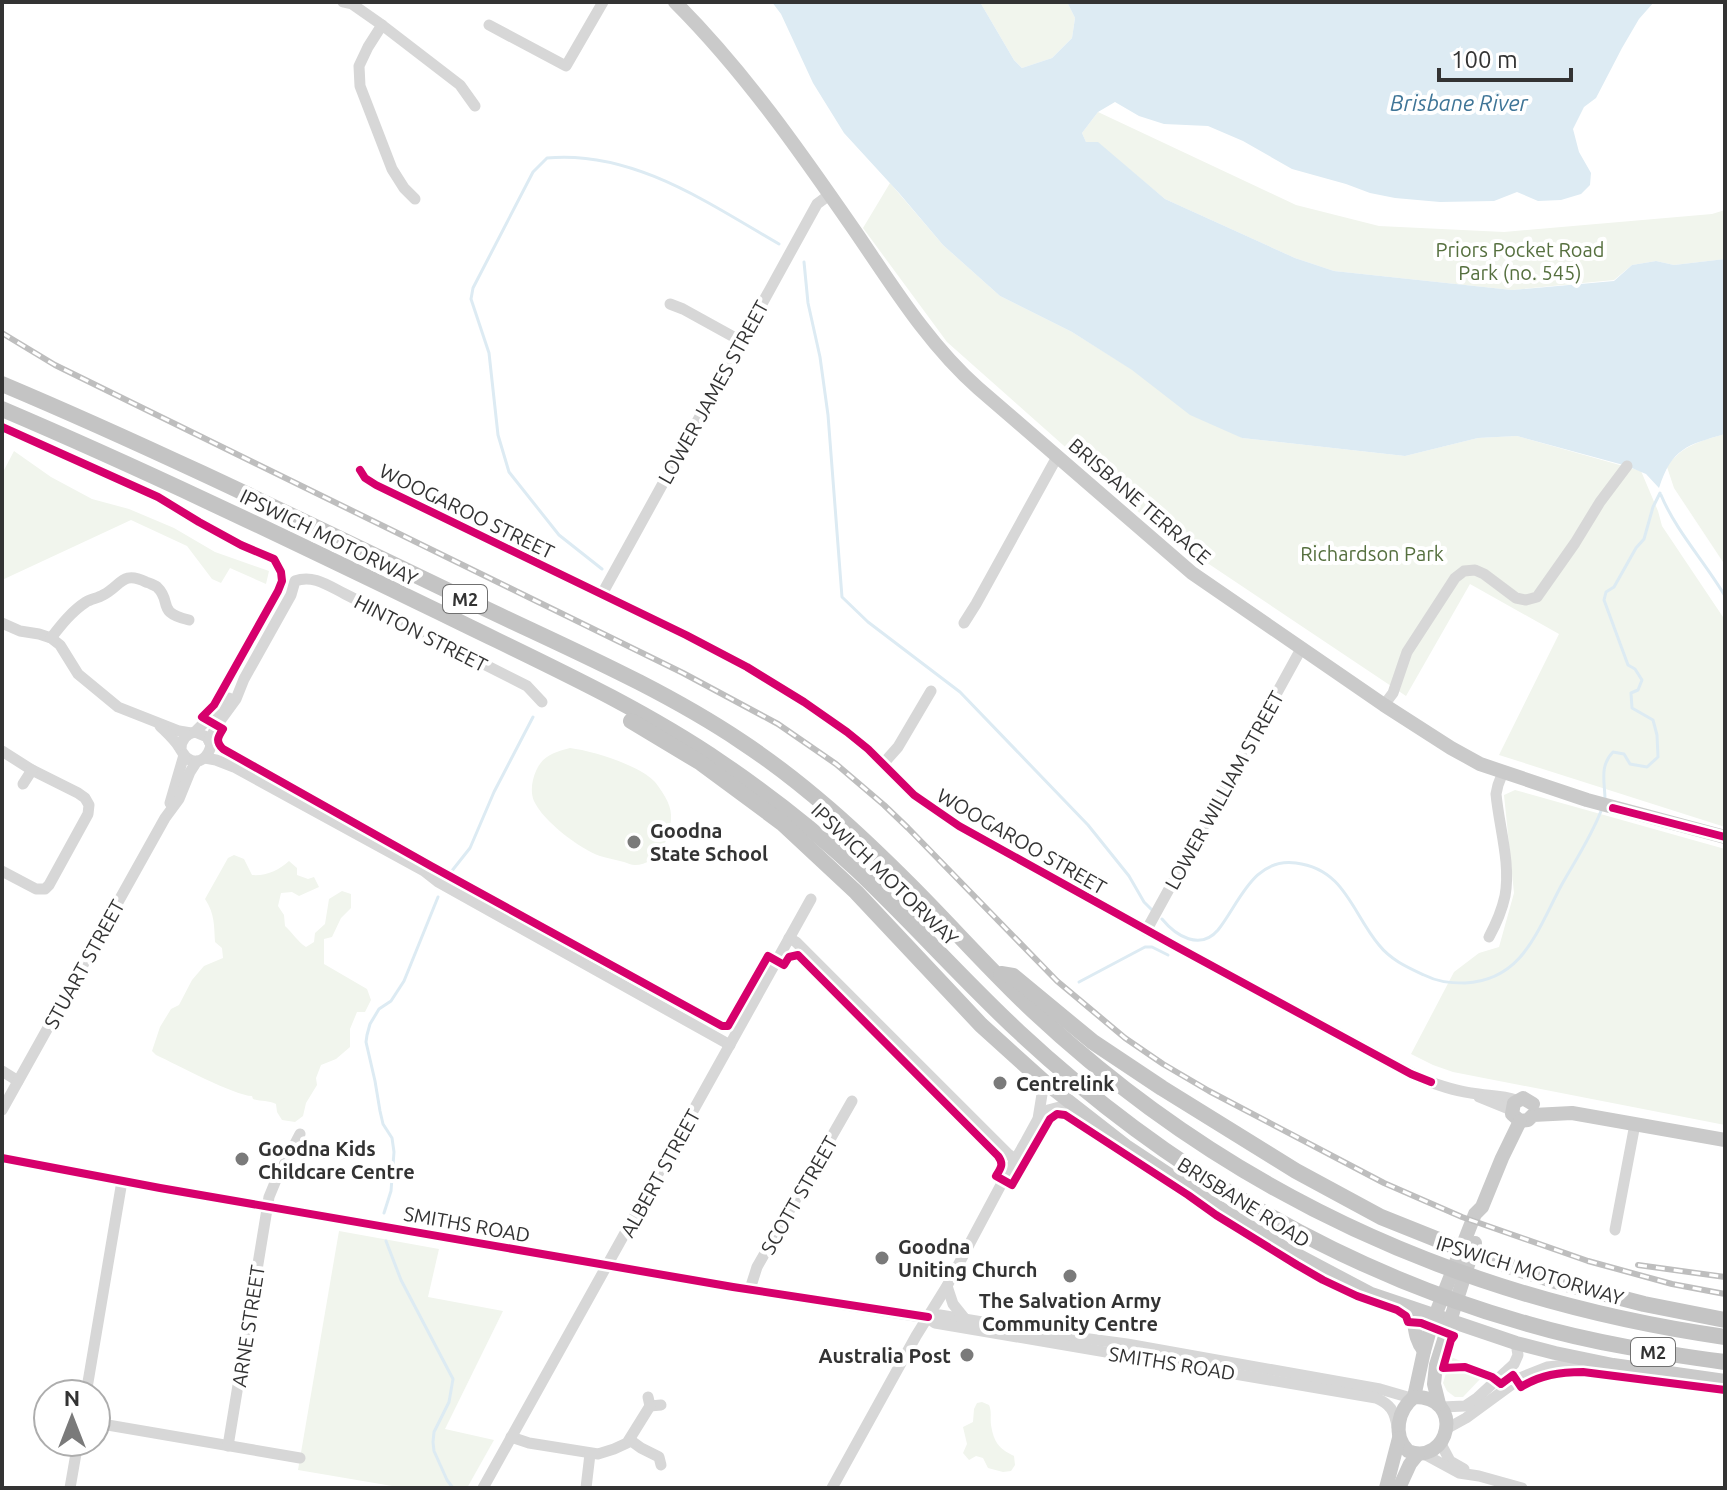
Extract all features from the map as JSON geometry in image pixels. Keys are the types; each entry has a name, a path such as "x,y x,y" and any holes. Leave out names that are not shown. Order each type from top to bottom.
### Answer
{"highway":[{"name":"IPSWICH MOTORWAY","path":"2,384 233,488 642,683 703,717 782,770 835,813 996,974 1101,1071 1197,1142 1271,1188 1387,1244 1477,1279 1595,1313 1725,1337"},
{"name":"IPSWICH MOTORWAY","path":"2,409 247,519 591,687 718,760 788,811 857,870 1039,1050 1096,1099 1228,1192 1320,1243 1429,1292 1528,1324 1612,1345 1725,1362"},
{"path":"591,687 607,707 701,763 782,823 856,892 981,1025 1044,1082"},
{"path":"996,974 1013,976 1125,1064 1296,1171 1381,1217 1555,1281 1678,1312 1725,1320"}],"main road":[{"name":"BRISBANE TERRACE","path":"675,2 752,87 949,360 1192,573 1384,705 1466,757 1587,800 1725,837"},
{"name":"BRISBANE ROAD","path":"1044,1082 1150,1162 1284,1248 1371,1294 1516,1343 1613,1365 1725,1381"},
{"name":"WOOGAROO STREET","path":"1523,1110 1542,1103 1572,1113 1725,1140"},
{"path":"1386,1488 1403,1413 1413,1398 1424,1351 1443,1318 1483,1217 1482,1207 1523,1110"},
{"path":"1411,1308 1417,1341 1424,1351"},
{"path":"1399,1434 1404,1448 1421,1454 1434,1450 1443,1436 1447,1419 1434,1384 1434,1373 1443,1318"},
{"path":"1413,1398 1426,1398 1441,1406"},
{"path":"1402,1484 1421,1454"}],"street":[{"path":"343,2 352,4 382,25 460,85 475,106"},
{"path":"489,25 566,66 603,2"},
{"path":"382,25 359,66 360,86 392,169 415,199"},
{"name":"LOWER JAMES STREET","path":"602,594 817,204 829,195"},
{"path":"670,304 741,341"},
{"path":"964,623 1057,457"},
{"path":"1384,705 1393,693 1407,652 1455,578 1464,571 1475,570 1516,598 1526,600 1537,597 1627,466"},
{"name":"WOOGAROO STREET","path":"360,470 365,478 376,485 720,652 776,683 847,732 914,795 959,826 1146,931 1422,1079 1523,1110"},
{"path":"51,638 65,620 87,601 105,595 120,580 131,577 157,587 173,616 189,620"},
{"name":"HINTON STREET","path":"244,679 291,595 295,581 314,579 527,686 542,702"},
{"path":"2,623 51,638 60,645 78,674 118,707 179,731 204,734 219,755 234,767"},
{"name":"LOWER WILLIAM STREET","path":"1146,931 1301,649"},
{"path":"182,752 183,740 225,704 244,679"},
{"path":"201,760 208,755 217,725 236,699 244,679"},
{"path":"883,764 898,747 931,691"},
{"path":"156,722 182,752 201,760 216,760 234,767 730,1045"},
{"path":"2,751 78,793 89,805 88,814 45,889 36,889 2,871"},
{"name":"STUART STREET","path":"165,818 182,752"},
{"name":"STUART STREET","path":"2,1110 165,818 179,799 190,772 201,760"},
{"path":"23,784 32,770"},
{"path":"1489,937 1501,911 1506,888 1496,794 1503,772"},
{"name":"ALBERT STREET","path":"483,1488 811,899"},
{"path":"789,938 1016,1160"},
{"path":"2,1071 18,1081"},
{"path":"832,1488 1038,1119 1044,1082"},
{"name":"SCOTT STREET","path":"750,1289 757,1267 852,1101"},
{"path":"1038,1119 1048,1110 1071,1104"},
{"path":"1615,1230 1635,1124"},
{"name":"ARNE STREET","path":"228,1446 268,1206 273,1185 300,1134"},
{"name":"SMITHS ROAD","path":"2,1158 750,1289 1169,1351 1380,1389 1413,1398"},
{"path":"89,1378 122,1181"},
{"path":"947,1286 953,1304 965,1319"},
{"name":"SMITHS ROAD","path":"928,1317 935,1323 1376,1398 1394,1411 1399,1434"},
{"path":"1441,1406 1470,1404 1511,1368 1517,1359 1516,1343"},
{"path":"1479,1476 1450,1461 1443,1436 1522,1377 1547,1367 1576,1364 1584,1359"},
{"path":"511,1437 590,1454 607,1452 630,1440 653,1403"},
{"path":"112,1426 300,1458"},
{"path":"630,1440 663,1458"},
{"path":"586,1488 590,1454"},
{"path":"1421,1454 1453,1471 1522,1488"},
{"path":"70,1488 75,1458"}],"green space":[{"path":"980,2 1067,2 1075,18 1072,38 1052,58 1022,68 1014,60"},
{"name":"Priors Pocket Road Park (no. 545)","path":"1098,112 1296,205 1379,226 1504,232 1712,214 1725,210 1725,259 1674,265 1656,261 1632,265 1614,280 1512,290 1334,271 1295,258 1165,199 1098,143 1086,142 1082,133"},
{"name":"Richardson Park","path":"890,183 943,245 1000,296 1072,332 1242,438 1405,456 1478,438 1517,436 1641,471 1662,526 1725,620 1725,827 1499,755 1559,634 1470,584 1406,696 1161,532 947,342 863,228"},
{"path":"1725,434 1725,565 1674,488 1667,467 1686,449"},
{"path":"14,451 51,477 92,499 129,509 174,528 215,552 269,571 266,584 230,568 221,583 212,579 187,546 131,520 2,580 2,474"},
{"path":"570,748 627,765 648,776 658,786 669,806 671,823 662,848 651,860 634,865 600,856 573,841 539,809 532,794 536,771 546,758"},
{"path":"1515,790 1725,849 1725,1125 1453,1072 1411,1054 1454,972 1479,953 1499,947 1514,893 1504,795"},
{"path":"234,855 244,859 252,875 272,872 289,861 297,868 297,875 308,879 314,877 319,887 299,896 292,892 281,893 278,906 284,915 285,926 306,947 314,942 315,933 325,924 329,899 342,891 351,894 351,908 341,918 332,937 324,939 324,964 367,989 371,1000 365,1012 357,1012 350,1029 350,1047 336,1059 321,1065 317,1085 306,1103 303,1116 295,1122 282,1120 276,1104 253,1099 219,1085 152,1051 160,1027 171,1009 179,1005 192,980 204,966 223,958 222,948 215,942 212,915 205,899 228,858"},
{"path":"339,1231 439,1249 428,1297 503,1311 445,1429 494,1440 467,1488 404,1488 298,1470"},
{"path":"1451,1357 1489,1373 1463,1397 1455,1397 1443,1383"},
{"path":"977,1403 989,1405 995,1440 1014,1456 1015,1465 1011,1471 988,1468 983,1458 976,1456 969,1460 963,1453 967,1444 963,1427 973,1422 974,1409"}],"water":[{"name":"Brisbane River","path":"772,2 980,2 1014,60 1022,68 1052,58 1072,38 1075,18 1067,2 1654,2 1639,19 1596,98 1584,107 1573,129 1579,152 1591,173 1590,185 1581,194 1561,200 1538,201 1517,192 1494,201 1440,202 1370,193 1292,169 1243,141 1208,126 1164,124 1139,116 1115,102 1098,112 1082,133 1086,142 1098,142 1165,199 1295,258 1334,271 1512,290 1614,281 1632,265 1656,261 1674,265 1725,259 1725,434 1683,450 1669,464 1659,488 1646,474 1627,466 1517,436 1478,438 1405,456 1242,438 1190,415 1132,370 1072,332 1000,296 943,245 844,133 813,83 781,14"}],"waterway":[{"path":"602,569 559,535 509,472 498,435 489,353 471,299 473,288 533,172 547,158 610,162 669,183 779,244"},
{"path":"804,262 808,303 828,415 842,597 868,622 960,692 1088,825 1153,911"},
{"path":"1605,800 1604,769 1613,752 1624,754 1630,764 1647,767 1658,757 1653,720 1632,708 1631,693 1638,690 1642,680 1628,665 1604,600 1606,592 1614,587 1644,539 1660,493"},
{"path":"1661,495 1725,596"},
{"path":"451,872 470,848 494,792 533,717"},
{"path":"1162,919 1188,939 1204,940 1218,930 1258,875 1281,863 1296,863 1313,867 1337,883 1379,945 1400,963 1444,982 1485,980 1515,963 1526,950 1601,811"},
{"path":"384,1213 391,1191 394,1152 392,1138 383,1124 367,1035 379,1009 391,1001 404,981 438,897"},
{"path":"1079,982 1145,947 1168,955"},
{"path":"386,1241 401,1280 453,1379 449,1402 434,1432 433,1442 434,1451 453,1488"}],"railway":[{"path":"2,333 55,365 683,673 778,724 836,764 884,805 1057,981 1125,1038 1209,1091 1384,1183 1462,1217 1588,1261 1672,1284 1725,1294"},
{"path":"1638,1265 1725,1277"}],"cycle path":[{"path":"2,427 158,497 241,545 274,559 281,572 278,591 214,705 202,717 223,729 218,739 223,749 431,866 722,1026 728,1026 768,956 784,965 789,957 798,955 998,1156 1001,1166 996,1176 1012,1185 1050,1119 1057,1114 1065,1115 1216,1215 1323,1280 1397,1310 1406,1316 1408,1322 1421,1323 1454,1336 1443,1368 1465,1367 1492,1377 1501,1384 1513,1375 1521,1387 1550,1375 1583,1372 1725,1390"},
{"path":"360,470 365,478 376,485 747,667 847,732 914,795 959,826 1411,1074 1431,1082"},
{"path":"1613,808 1725,837"},
{"path":"2,1158 733,1287 928,1317"}],"place":[{"name":"Goodna State School","path":"634,842"},
{"name":"Centrelink","path":"1000,1083"},
{"name":"Goodna Kids Childcare Centre","path":"242,1159"},
{"name":"Goodna Uniting Church","path":"882,1258"},
{"name":"The Salvation Army Community Centre","path":"1070,1276"},
{"name":"Australia Post","path":"967,1355"}]}
